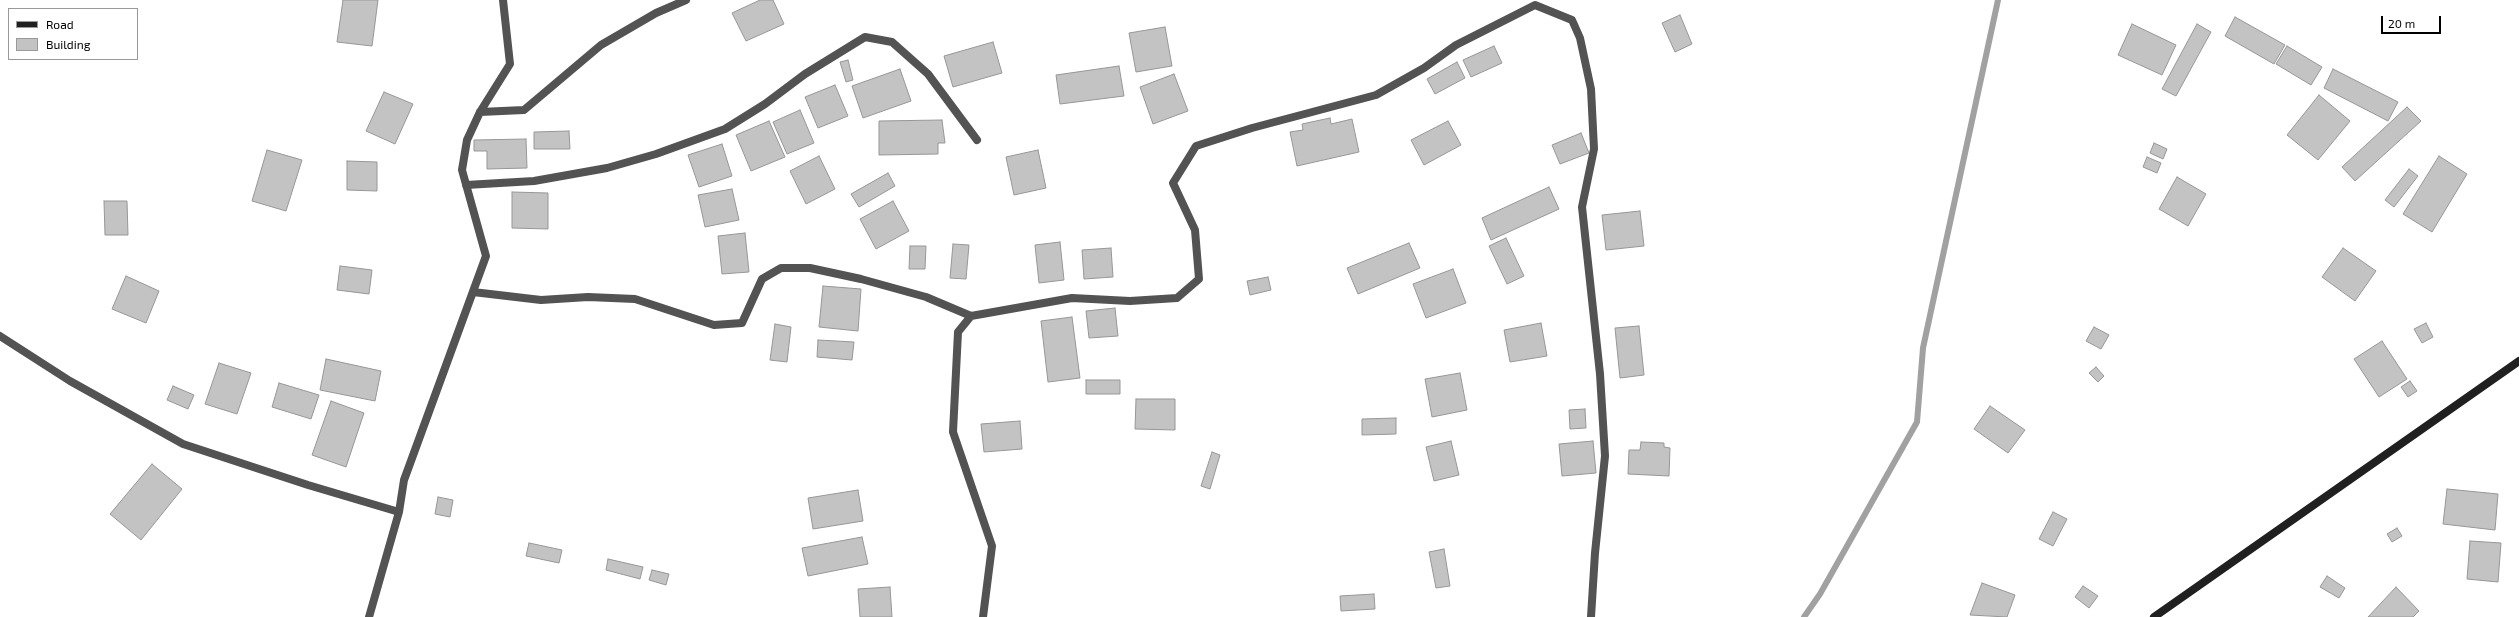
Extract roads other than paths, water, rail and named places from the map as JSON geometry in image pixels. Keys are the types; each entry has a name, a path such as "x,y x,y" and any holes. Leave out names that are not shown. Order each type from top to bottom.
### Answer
{"main road":[{"path":"2158,616 2519,361"}],"street":[{"path":"369,617 399,512 404,480 486,256 462,170 467,140 480,112 510,64 503,0"},
{"path":"480,112 524,110 601,46 656,13 686,0"},
{"path":"473,292 541,300 588,297 635,300 714,325 742,324 762,279 781,268 810,268 861,279 926,296 971,316 1072,298 1130,301 1177,298 1199,279 1195,230 1173,183 1196,146 1252,128 1376,95 1424,68 1456,45 1535,5 1572,20 1580,38 1591,89 1594,149 1582,207 1600,374 1605,456 1595,553 1591,617"},
{"path":"466,185 534,182 607,168 656,154 725,129 765,104 805,74 865,37 892,42 928,74 977,140"},
{"path":"971,316 958,332 953,432 992,546 983,617"},
{"path":"0,336 70,381 183,444 308,485 399,512"}],"waterway":[{"path":"1804,617 1820,594 1917,422 1923,348 1998,0"}]}
